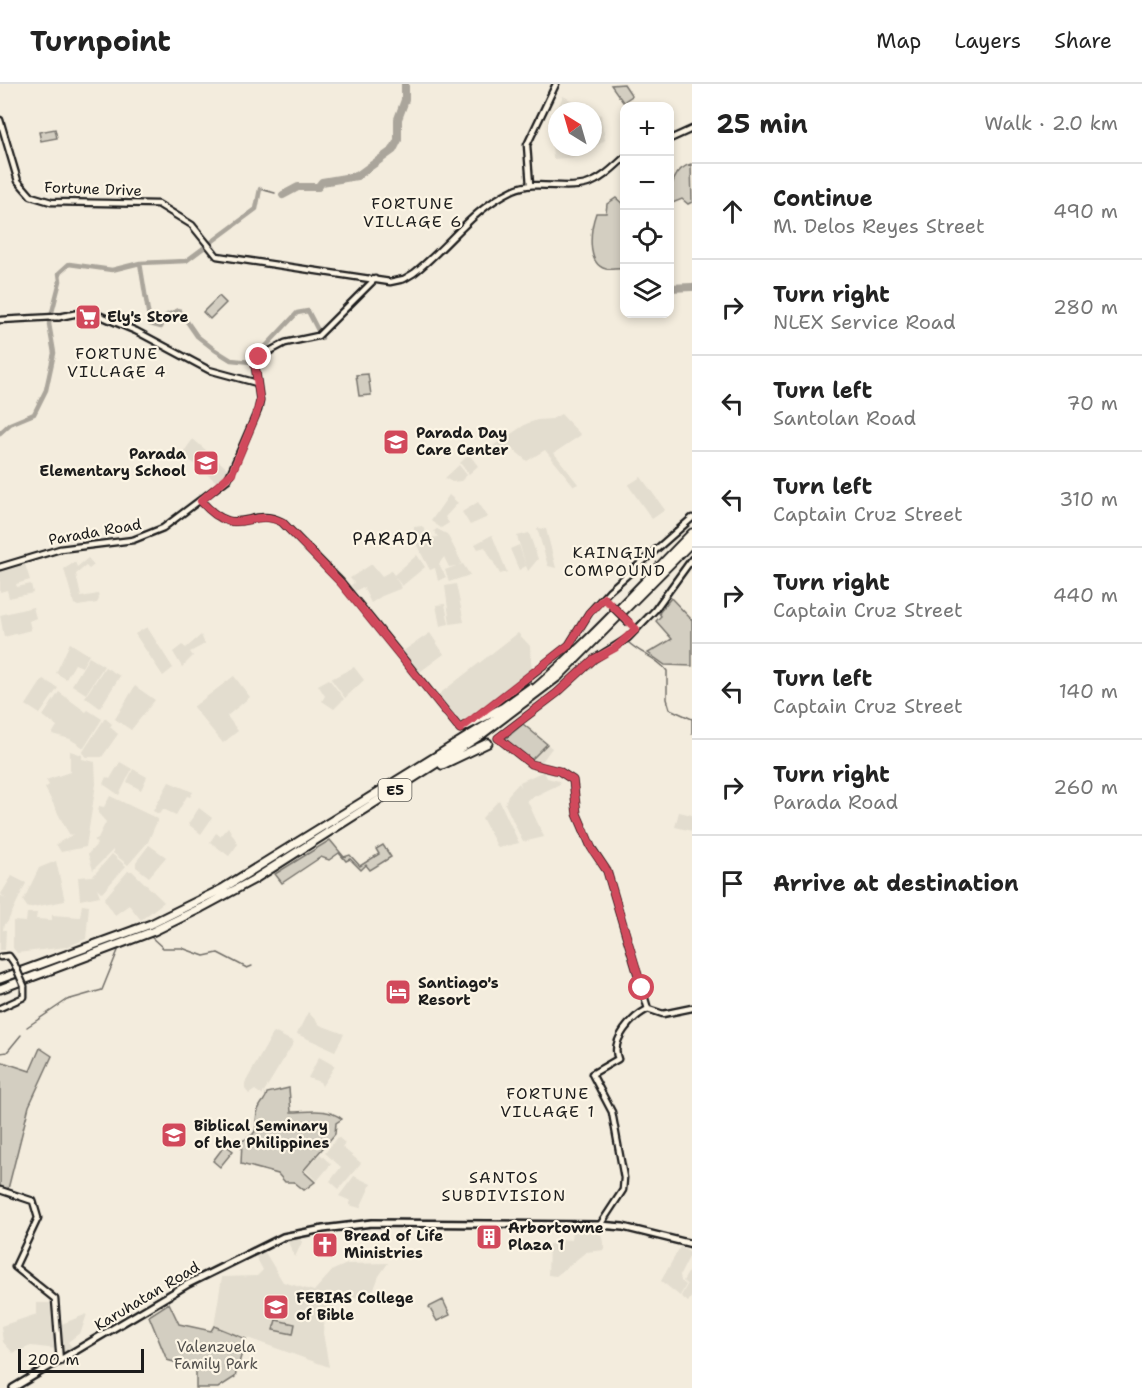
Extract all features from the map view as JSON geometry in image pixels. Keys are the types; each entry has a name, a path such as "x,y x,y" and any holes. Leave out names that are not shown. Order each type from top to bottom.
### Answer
{"highway":[{"name":"E5","path":"0,979 151,924 248,874 504,714 536,689 587,641 692,533"},
{"name":"E5","path":"0,989 154,931 201,908 253,880 408,782 539,694 592,646 692,542"},
{"path":"464,727 502,708 587,641"},
{"path":"408,782 488,743"}],"main road":[{"name":"Karuhatan Road","path":"13,1388 218,1268 275,1240 298,1234 372,1223 600,1225 623,1227 692,1244"}],"street":[{"path":"556,84 527,145 530,185 584,185 604,175 620,161"},
{"name":"Fortune Drive","path":"0,120 18,181 31,196 51,202 158,204 186,220 217,256 396,282 424,265 481,207 514,189 530,185"},
{"path":"674,137 692,129"},
{"name":"Parada Road","path":"0,567 60,549 144,537 163,528 201,501 232,473 258,410 260,401 256,361 264,353 285,343 320,334 375,279"},
{"path":"0,320 57,317 85,310 94,312 209,370 257,383"},
{"path":"201,501 213,515 227,522 271,519 282,522 340,582 460,729 569,645 589,613 627,574 692,518"},
{"path":"648,1009 607,871 592,849 577,814 573,780 559,771 531,764 498,738 551,698 594,659 615,648 636,629 655,610 692,559"},
{"path":"604,598 636,629"},
{"path":"0,957 9,956 15,963 24,986 24,998 0,1008"},
{"path":"648,1009 663,1014 692,1008"},
{"path":"600,1225 623,1190 624,1178 612,1112 592,1074 618,1059 615,1048 618,1040 634,1018 648,1009"},
{"path":"0,1190 33,1201 38,1210 36,1222 15,1267 56,1299 60,1362"}],"shaded area":[{"path":"563,96 575,102 560,102"},
{"path":"602,121 605,140 602,142"},
{"path":"553,156 582,156 581,157 553,159"},
{"path":"561,414 581,435 554,453 578,484 574,486 545,450 527,461 513,449 496,450 494,445 526,424 537,420 552,419"},
{"name":"Parada Elementary School","path":"193,439 230,471 219,484 182,454"},
{"path":"469,454 478,466 469,474 460,463"},
{"path":"459,465 467,475 461,481 452,482 445,478"},
{"path":"641,477 665,510 652,519 628,485"},
{"path":"449,495 458,503 445,517 449,523 441,528 431,521"},
{"path":"478,502 488,517 470,525 462,512"},
{"path":"422,526 430,538 438,537 434,531 437,529 447,534 462,563 459,565 463,564 470,575 449,582 445,570 456,566 449,567 444,557 439,564 446,577 438,581 435,568 430,570 413,538 414,527"},
{"path":"537,528 546,529 556,568 548,566"},
{"path":"529,533 538,559 528,571 517,536"},
{"path":"492,535 507,572 500,574 485,547 478,549 475,544"},
{"path":"519,545 526,566 519,570 510,549"},
{"path":"417,555 425,567 402,586 394,576 402,588 371,603 363,587 355,591 351,585 354,583 350,578 372,564 382,576 391,571 394,575"},
{"path":"88,558 94,565 89,569 86,566 76,574 81,597 98,594 99,599 97,603 78,606 74,604 64,569 75,562 77,567"},
{"path":"24,561 30,580 16,584 17,587 31,584 33,593 9,598 7,590 0,592 0,569"},
{"path":"456,584 464,622 450,624 445,586"},
{"path":"445,604 449,624 440,626 436,605"},
{"path":"33,607 36,618 29,621 31,630 4,637 0,615"},
{"path":"147,627 173,668 163,676 135,634"},
{"path":"430,633 444,654 417,674 400,653"},
{"path":"518,633 530,646 532,672 465,723 455,720 438,695"},
{"path":"201,635 205,644 190,652 193,656 182,667 173,652 182,645 186,648"},
{"path":"70,643 89,655 82,667 75,664 66,679 56,673"},
{"path":"89,657 104,666 86,694 72,685"},
{"path":"105,667 120,676 100,708 85,697"},
{"path":"354,667 364,680 345,698 331,679"},
{"path":"234,676 250,697 227,716 238,731 223,743 193,707"},
{"path":"43,679 58,688 40,714 26,705"},
{"path":"329,679 344,699 334,709 322,701 325,696 318,685"},
{"path":"135,686 155,700 131,730 115,719"},
{"path":"59,692 86,712 88,710 102,719 84,748 70,739 52,734 57,726 43,716"},
{"path":"105,718 118,734 102,757 87,757 82,753"},
{"path":"547,744 552,748 541,763 529,762"},
{"path":"70,751 82,755 82,759 95,762 96,784 86,847 61,852 56,844 74,834 70,835 45,788 49,785 46,780 70,772"},
{"path":"120,762 132,769 119,795 103,784 106,777 110,779"},
{"path":"133,769 147,777 141,790 127,782"},
{"path":"544,771 547,778 559,781 560,784 527,800 544,837 523,842 505,804 508,795 519,783 521,787 520,782"},
{"path":"169,782 193,792 190,797 187,796 176,815 163,809 159,814 153,811"},
{"path":"110,796 158,819 148,842 128,865 113,853 113,850 93,870 88,854 97,844 94,840 98,838 106,822 98,813 99,806 104,807"},
{"path":"499,800 519,843 498,848 482,818"},
{"path":"199,808 212,818 201,834 188,824"},
{"path":"679,812 692,815 692,831 675,827"},
{"path":"228,827 238,844 229,856 210,842 216,833 220,836"},
{"path":"149,845 166,857 149,877 136,867 136,862"},
{"path":"112,854 126,866 102,893 97,888 100,896 80,900 78,877 93,876"},
{"path":"56,861 65,901 28,908 23,901 39,868"},
{"path":"128,871 132,871 164,902 141,920 129,905 115,915 104,899"},
{"path":"12,876 26,883 7,923 4,924 5,950 0,950 0,895 6,899 1,894"},
{"path":"82,905 89,906 86,939 66,947 17,953 13,948 13,921 26,922 27,913 37,913 36,919 52,920 52,915 80,917"},
{"path":"308,1012 320,1025 344,1034 335,1051 297,1034"},
{"path":"274,1032 294,1042 262,1095 255,1090 249,1094 245,1089 245,1083"},
{"path":"319,1057 335,1066 322,1086 320,1082 308,1078"},
{"path":"338,1137 345,1143 342,1147 361,1163 339,1189 330,1181 341,1167 325,1153"},
{"path":"320,1154 331,1164 317,1181 305,1170"},
{"path":"354,1176 371,1184 360,1208 349,1205 351,1201 339,1196"},
{"path":"572,1229 600,1230 605,1250 586,1252 556,1276 548,1275 549,1244 557,1244 559,1239 571,1240"},
{"path":"299,1238 302,1242 295,1257 287,1240"},
{"path":"680,1247 691,1253 680,1275 681,1281 686,1285 680,1296 661,1281"},
{"name":"FEBIAS College of Bible","path":"263,1249 283,1282 314,1291 333,1270 347,1264 388,1263 379,1276 370,1300 334,1295 334,1313 324,1317 323,1333 329,1367 214,1326 222,1277 257,1276 263,1270 254,1253"},
{"path":"692,1266 692,1296 688,1302 681,1296 687,1285 683,1281"},
{"path":"37,1303 54,1303 57,1349 31,1346 13,1353 3,1342 1,1326 37,1314"},
{"path":"87,1314 81,1332 68,1342 75,1351 62,1358 59,1325"}],"green space":[{"path":"624,84 632,96 623,102 611,85"},
{"path":"55,129 57,138 41,141 39,132"},
{"path":"691,164 692,202 688,204 682,199 674,202 674,180 685,166"},
{"path":"616,198 620,202 620,269 606,269 599,266 592,253 591,236 596,213 606,213 607,204"},
{"path":"219,296 226,303 210,319 203,312"},
{"path":"368,374 371,395 359,396 356,375"},
{"path":"671,598 692,620 692,666 665,665 648,653 672,639 656,621 661,616 659,613"},
{"path":"523,724 547,744 529,762 503,741"},
{"path":"330,840 344,857 350,855 360,866 379,854 376,849 383,845 391,857 370,870 366,865 361,870 350,859 346,861 339,853 329,860 321,857 282,883 275,874"},
{"path":"40,1048 52,1056 29,1106 8,1189 0,1187 0,1061 30,1071"},
{"path":"289,1088 291,1112 324,1112 342,1119 336,1123 335,1134 303,1171 315,1182 304,1190 294,1182 285,1182 278,1174 241,1164 242,1141 254,1134 257,1112 267,1093"},
{"path":"225,1145 233,1151 220,1167 213,1161"},
{"path":"443,1300 450,1315 437,1321 429,1307"},
{"name":"Valenzuela Family Park","path":"169,1303 179,1324 211,1331 214,1326 246,1339 235,1377 218,1388 196,1388 196,1368 167,1360 149,1316"},
{"path":"276,1320 295,1324 293,1334 273,1330"}],"waterway":[{"path":"283,195 298,187 318,187 322,182 357,176 393,150 398,140 398,119 405,100 405,84"},
{"path":"260,189 275,193"},
{"path":"0,433 10,424 34,414 46,390 54,353 49,324 60,281 59,273 69,264 112,270 140,263 186,261 256,209 260,189"},
{"path":"140,263 150,324 161,327 167,315 179,310 197,336 231,360 251,362 297,313 308,311 322,338"},
{"path":"674,288 692,287"},
{"path":"628,642 658,662 667,671 667,699 670,709 692,719 692,734"},
{"path":"127,930 133,925 137,926"},
{"path":"150,936 163,948 182,948 204,956 218,953 247,968 252,966"},
{"path":"27,1027 67,1000 102,990 119,948"},
{"path":"0,1053 7,1052 21,1035"}],"place":[{"name":"Ely's Store","path":"88,317"},
{"name":"Parada Day Care Center","path":"396,442"},
{"name":"Parada Elementary School","path":"206,463"},
{"name":"Santiago's Resort","path":"398,992"},
{"name":"Biblical Seminary of the Philippines","path":"174,1135"},
{"name":"Arbortowne Plaza 1","path":"489,1237"},
{"name":"Bread of Life Ministries","path":"325,1245"},
{"name":"FEBIAS College of Bible","path":"276,1307"}],"district":[{"name":"FORTUNE VILLAGE 6","path":"413,212"},
{"name":"FORTUNE VILLAGE 4","path":"117,362"},
{"name":"PARADA","path":"393,539"},
{"name":"KAINGIN COMPOUND","path":"615,561"},
{"name":"FORTUNE VILLAGE 1","path":"548,1102"},
{"name":"SANTOS SUBDIVISION","path":"504,1186"}],"route":[{"path":"259,357 255,365 260,401 256,415 232,473 201,501 213,515 227,522 271,519 282,522 325,565 365,611 460,729 537,672 569,645 585,618 604,598 636,629 621,644 594,659 557,693 498,738 501,743 531,764 559,771 573,780 577,814 592,849 599,856 607,871 642,988"}]}
